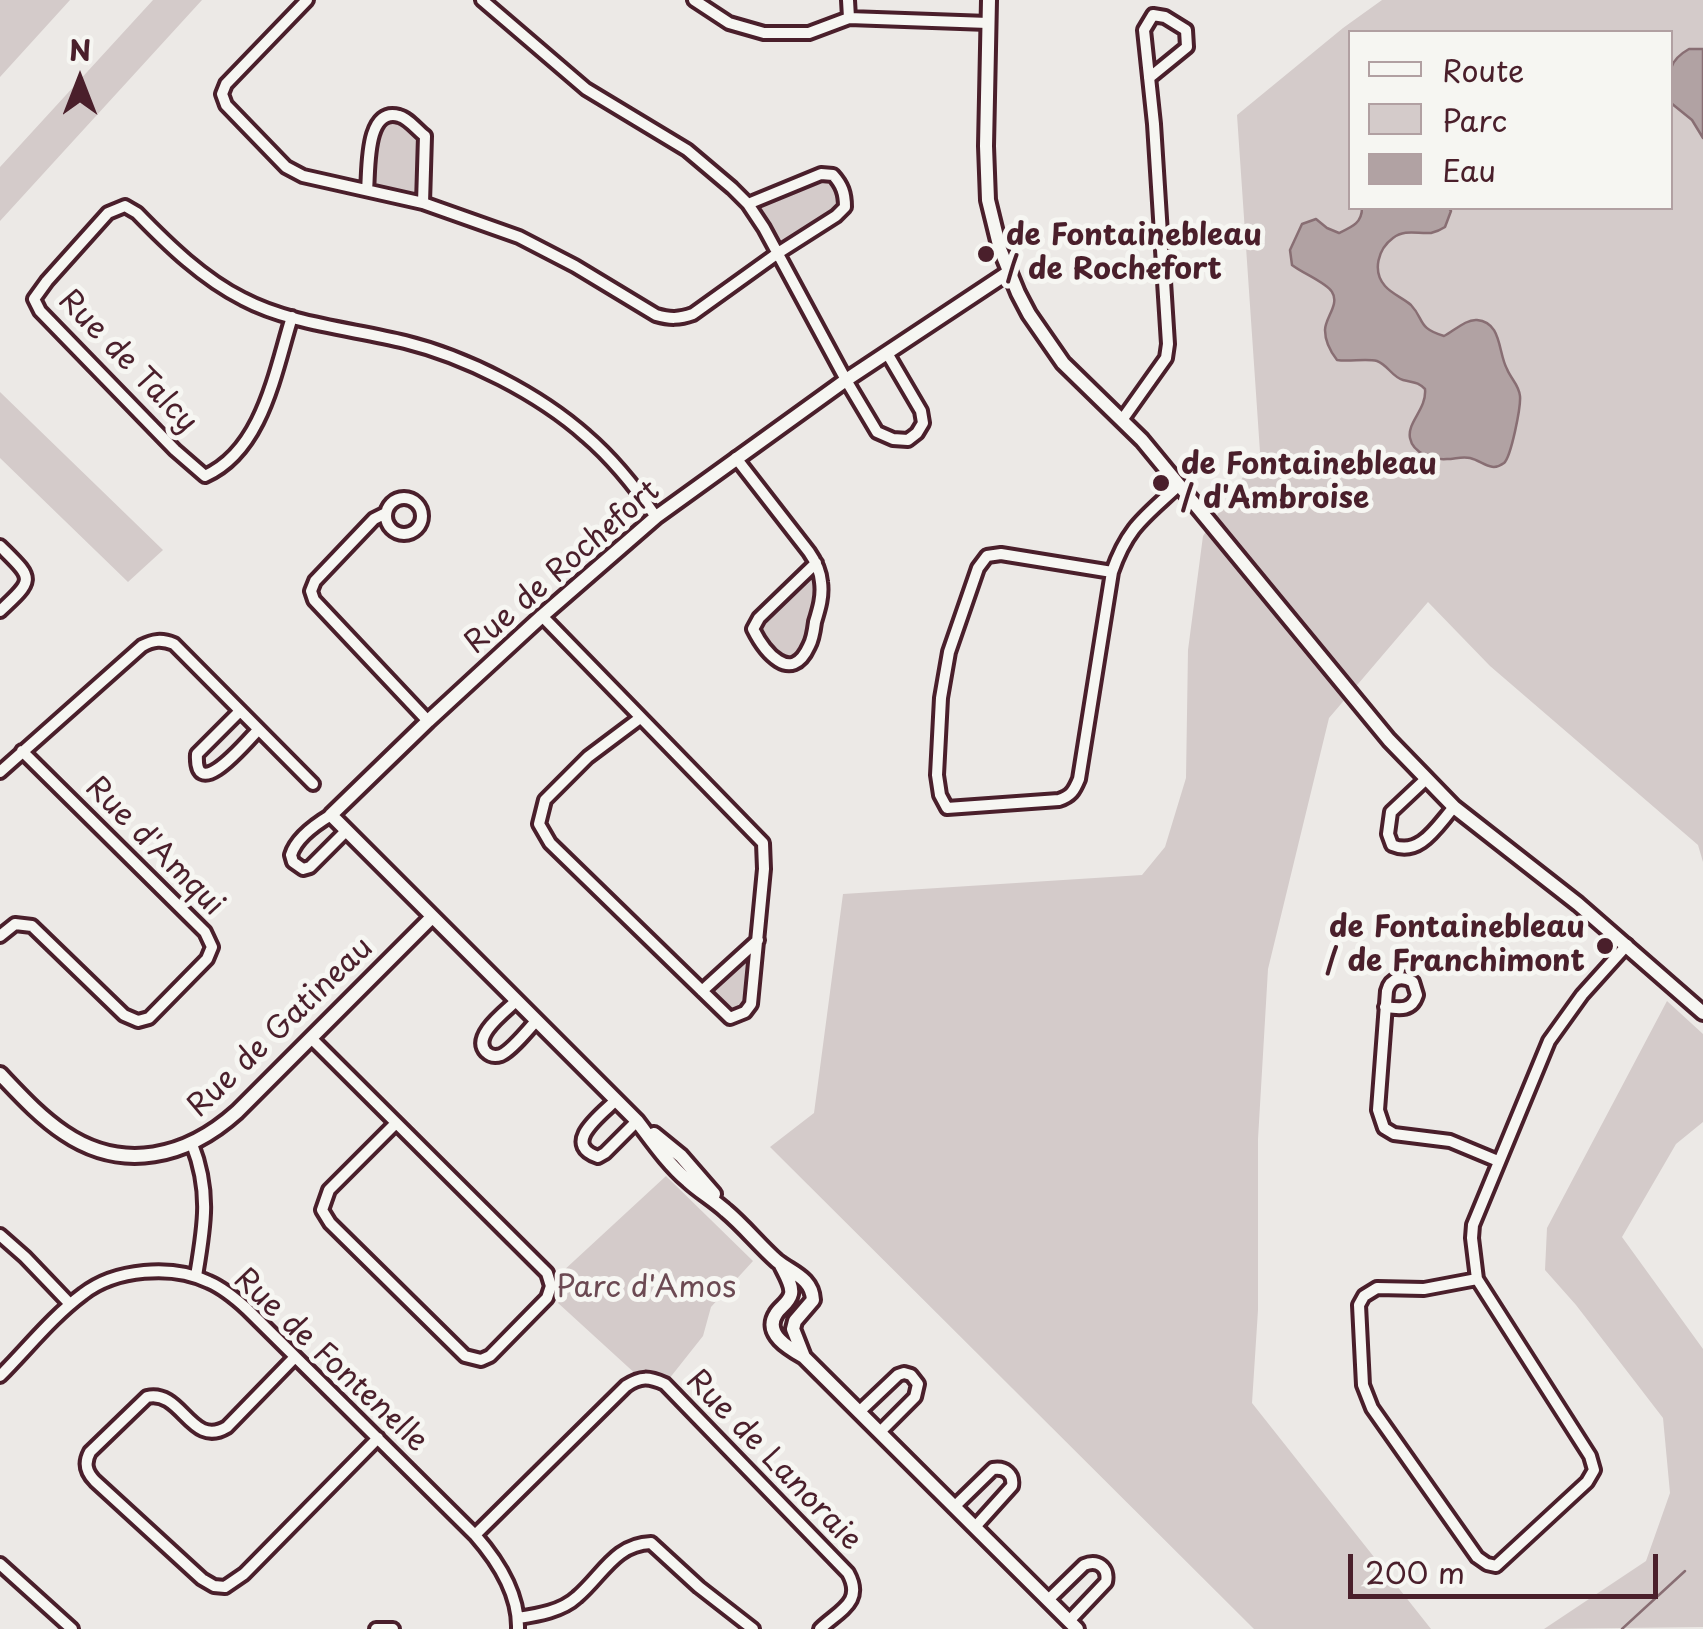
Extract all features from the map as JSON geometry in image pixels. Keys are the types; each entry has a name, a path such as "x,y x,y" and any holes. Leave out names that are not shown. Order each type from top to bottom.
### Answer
{"street":[{"path":"307,0 226,84 222,94 226,105 286,167 303,176 424,203 519,237 668,319 694,314 836,216 844,207 845,196 833,175 821,174 748,204"},
{"path":"482,0 586,90 688,150 748,204 878,432 908,440 918,434 923,424 921,411 887,354"},
{"path":"848,0 849,18"},
{"path":"989,0 988,200 1009,272 1044,338 1180,486 1425,780 1627,945 1703,1013"},
{"path":"699,2 729,23 764,33 809,32 849,18 988,23"},
{"path":"1122,420 1166,358 1168,344 1144,30 1152,16 1166,17 1186,30 1187,47 1150,78"},
{"path":"368,190 372,134 382,120 391,115 402,116 425,136 424,203"},
{"name":"Rue de Talcy","path":"292,316 259,420 231,460 205,476 40,311 34,299 108,213 125,206 205,275 267,311 292,316 408,343 437,352 476,367 530,396 585,434 656,517"},
{"name":"Rue de Rochefort","path":"331,816 542,616 656,517 846,380 1009,272"},
{"path":"736,458 816,563 821,581 822,598 809,647 790,664 778,662 762,646 753,629 758,618 816,563"},
{"path":"1112,572 1001,554 986,556 978,568 950,652 941,698 937,775 940,795 948,808 1059,800 1074,791 1079,780 1112,572 1121,546 1134,527 1180,486"},
{"path":"386,513 326,568 311,590 314,600 428,721"},
{"path":"0,546 28,579 24,590 0,611"},
{"path":"542,616 762,843 764,869 751,1004 745,1012 730,1018 550,843 539,824 545,800 588,757 640,718"},
{"path":"0,772 150,642 161,640 174,644 313,784"},
{"path":"239,712 197,754 200,770 217,771 258,730"},
{"name":"Rue d'Amqui","path":"0,936 16,924 32,926 124,1015 138,1021 149,1018 208,959 212,947 206,932 22,751"},
{"path":"1425,780 1391,812 1388,834 1392,845 1404,849 1418,846 1454,807"},
{"path":"346,832 310,867 302,869 293,862 292,848 318,822 331,816 636,1121 681,1156 728,1212 780,1263 800,1276 812,1292 812,1303 793,1327 804,1358"},
{"name":"Rue de Gatineau","path":"0,1074 52,1124 94,1149 144,1156 192,1144 231,1118 432,917"},
{"path":"702,991 758,940"},
{"path":"1477,1278 1419,1289 1378,1288 1364,1296 1359,1305 1363,1384 1372,1408 1477,1557 1496,1566 1592,1478 1594,1470 1590,1456 1477,1278 1473,1225 1556,1030 1627,945"},
{"path":"516,1001 483,1034 486,1052 492,1056 502,1054 536,1021"},
{"path":"1386,1007 1378,1110 1384,1128 1394,1134 1450,1141 1498,1161"},
{"path":"311,1038 547,1273 547,1298 490,1356 481,1360 466,1356 330,1223 322,1210 328,1190 396,1123"},
{"path":"616,1100 583,1135 585,1150 601,1156 636,1121"},
{"path":"192,1144 202,1176 206,1210 196,1276"},
{"path":"0,1235 70,1304"},
{"path":"780,1263 791,1294 774,1318 773,1330 783,1344 804,1358 1073,1625 1107,1575 1096,1562 1084,1564 1048,1600"},
{"name":"Rue de Fontenelle","path":"0,1376 86,1291 122,1276 163,1272 196,1276 231,1296 475,1535 494,1556 512,1594 518,1624"},
{"path":"295,1356 218,1432 202,1430 164,1397 146,1397 90,1452 87,1471 202,1579 225,1587 244,1574 378,1438"},
{"path":"859,1412 898,1375 904,1373 915,1378 917,1395 880,1432"},
{"name":"Rue de Lanoraie","path":"475,1535 626,1386 640,1378 652,1378 665,1384 848,1573 856,1586 854,1598 820,1629"},
{"path":"954,1506 993,1469 1009,1473 1012,1486 975,1527"},
{"path":"518,1624 576,1600 620,1553 637,1543 651,1543 698,1587 753,1629"},
{"path":"0,1564 72,1629"},
{"path":"376,1629 392,1629"}],"green space":[{"path":"0,0 70,0 0,77"},
{"path":"153,0 202,0 0,221 0,167"},
{"path":"1382,0 1703,0 1703,862 1698,845 1490,666 1428,602 1329,718 1268,969 1258,1139 1258,1310 1252,1403 1431,1629 1254,1629 770,1147 814,1113 843,894 1142,875 1165,847 1186,778 1188,650 1203,536 1260,452 1237,115"},
{"path":"391,115 425,136 423,203 367,190 372,134"},
{"path":"833,175 845,207 778,253 748,204"},
{"path":"0,392 163,550 128,582 0,458"},
{"path":"816,563 822,597 800,659 779,663 753,629"},
{"path":"758,940 751,1004 730,1018 702,991"},
{"path":"1667,1001 1703,1034 1703,1122 1676,1144 1622,1237 1703,1349 1703,1627 1544,1629 1646,1561 1670,1493 1663,1418 1545,1270 1547,1228"},
{"name":"Parc d'Amos","path":"666,1176 753,1261 711,1307 703,1336 665,1384 639,1377 558,1303 565,1294 562,1272"}],"water":[{"path":"1689,49 1703,49 1703,138 1692,120 1673,105 1673,64"},
{"path":"1451,211 1440,230 1393,238 1380,254 1379,274 1385,286 1411,305 1425,327 1435,333 1444,336 1473,320 1485,322 1495,332 1520,396 1507,459 1499,466 1491,467 1467,457 1436,458 1420,452 1412,444 1410,432 1425,389 1399,378 1377,361 1337,360 1330,350 1325,330 1333,306 1332,292 1292,265 1290,250 1302,224 1316,219 1339,233 1358,221 1362,213"}],"waterway":[{"path":"1622,1629 1685,1571"}],"place":[{"name":"de Fontainebleau / de Rochefort","path":"986,254"},
{"name":"de Fontainebleau / d'Ambroise","path":"1161,483"},
{"name":"de Fontainebleau / de Franchimont","path":"1605,946"}]}
